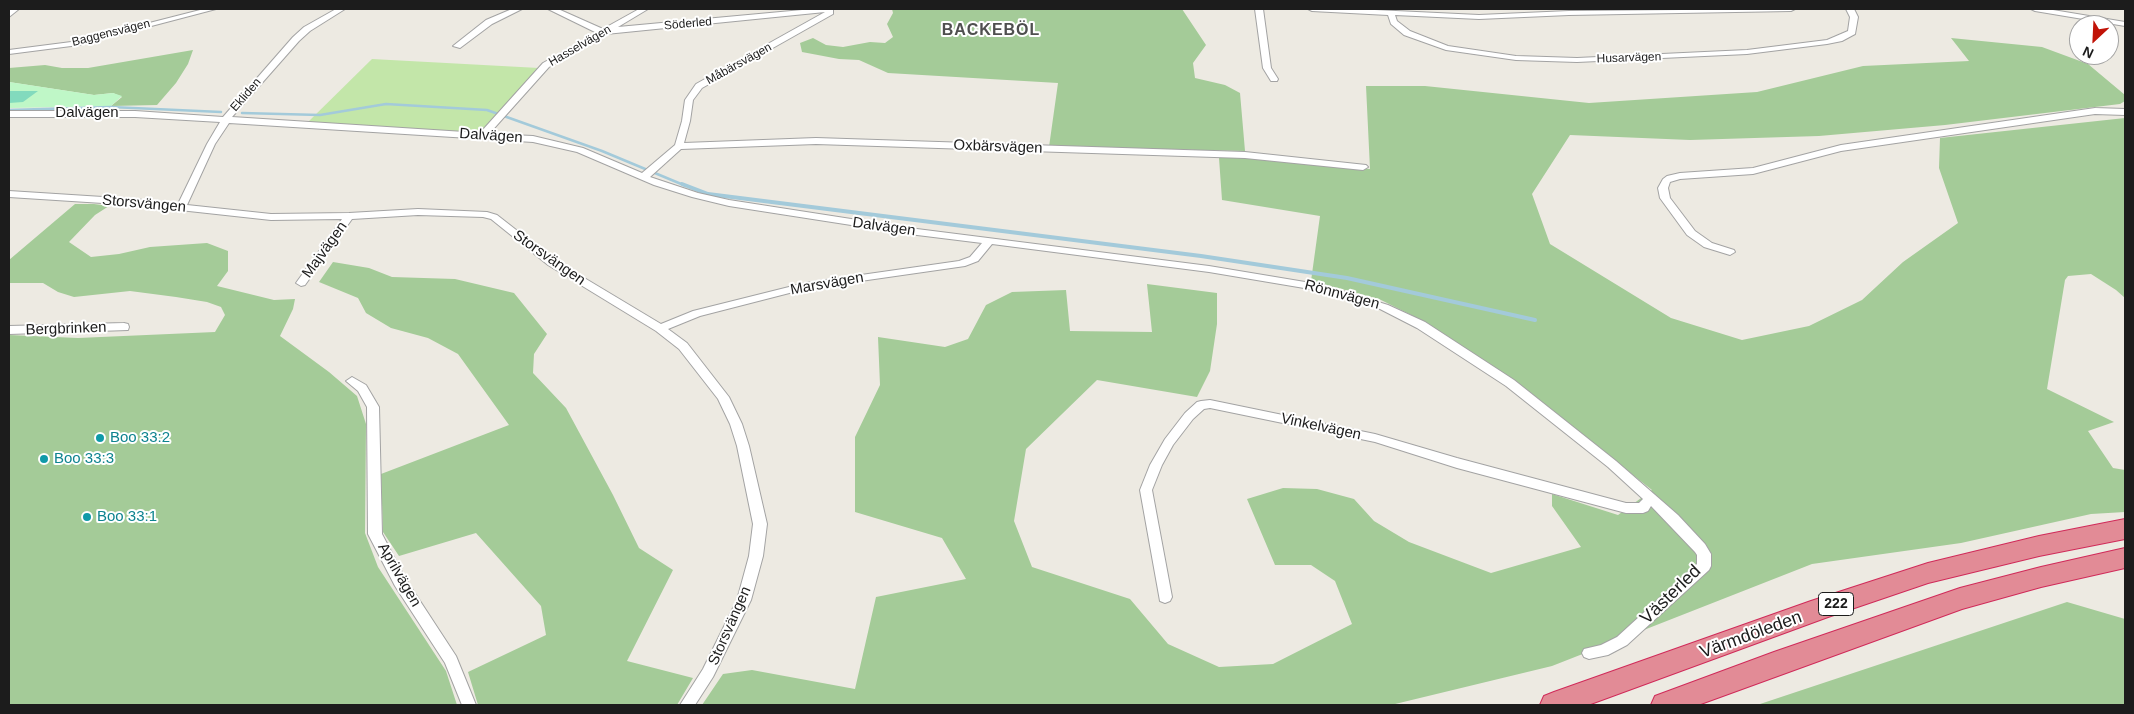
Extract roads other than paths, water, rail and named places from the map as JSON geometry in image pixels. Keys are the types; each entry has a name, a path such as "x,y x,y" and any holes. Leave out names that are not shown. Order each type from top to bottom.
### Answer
{"highway":[{"name":"Värmdöleden","path":"1554,705 1820,609 1928,573 2039,546 2125,529"},
{"name":"222","path":"1665,705 1774,664 1960,600 2041,577 2125,558"}],"street":[{"path":"9,15 15,9"},
{"name":"Baggensvägen","path":"9,52 79,43 212,9"},
{"name":"Ekliden","path":"181,207 210,144 226,119 289,45 307,29 341,9"},
{"path":"457,46 489,22 518,9"},
{"path":"552,9 602,32"},
{"name":"Hasselvägen","path":"483,134 546,65 644,9"},
{"name":"Söderled","path":"602,32 829,9"},
{"name":"Måbärsvägen","path":"679,146 686,121 689,100 699,86 836,9"},
{"path":"1259,9 1260,32 1267,68 1274,79"},
{"path":"1312,9 1479,17 1586,12 1791,9"},
{"name":"Husarvägen","path":"1392,14 1394,22 1408,33 1446,48 1516,58 1577,60 1747,52 1827,42 1852,32 1854,16 1850,9"},
{"path":"2035,9 2125,24"},
{"path":"1730,252 1708,245 1691,232 1665,198 1663,188 1666,180 1680,176 1753,171 1841,148 2087,112 2125,112"},
{"name":"Dalvägen","path":"9,114 116,113 483,134 532,139 567,146 645,176 657,183 695,196 908,231 961,236"},
{"name":"Oxbärsvägen","path":"679,146 861,141 1245,155 1363,167"},
{"path":"645,176 679,146"},
{"name":"Storsvängen","path":"9,194 134,202 271,217 349,216 439,211 473,212 494,217 552,263 660,328 683,346 723,397 736,424 743,446 760,524 756,556 744,600 708,673 686,705"},
{"name":"Majvägen","path":"301,283 349,216"},
{"name":"Rönnvägen","path":"961,236 1282,280 1323,288 1384,306 1415,321 1497,374 1612,464 1646,503"},
{"name":"Marsvägen","path":"660,328 697,313 805,286 961,264 974,259 990,240"},
{"name":"Bergbrinken","path":"9,330 124,327"},
{"name":"Aprilvägen","path":"352,381 362,388 373,407 375,534 400,582 451,660 469,705"},
{"name":"Vinkelvägen","path":"1165,597 1146,490 1156,465 1169,442 1189,416 1201,405 1210,404 1375,438 1626,508 1646,503"},
{"name":"Västerled","path":"1589,653 1603,651 1622,641 1704,566 1704,554 1674,519 1646,503"}],"waterway":[{"path":"242,113 320,115 386,104 487,110 602,151 686,186"},
{"path":"9,110 111,107 221,112"},
{"path":"682,184 708,194 1201,256 1347,278 1535,320"}],"place":[{"name":"Boo 33:2","path":"100,438"},
{"name":"Boo 33:3","path":"44,459"},
{"name":"Boo 33:1","path":"87,517"}],"district":[{"name":"BACKEBÖL","path":"991,31"}]}
